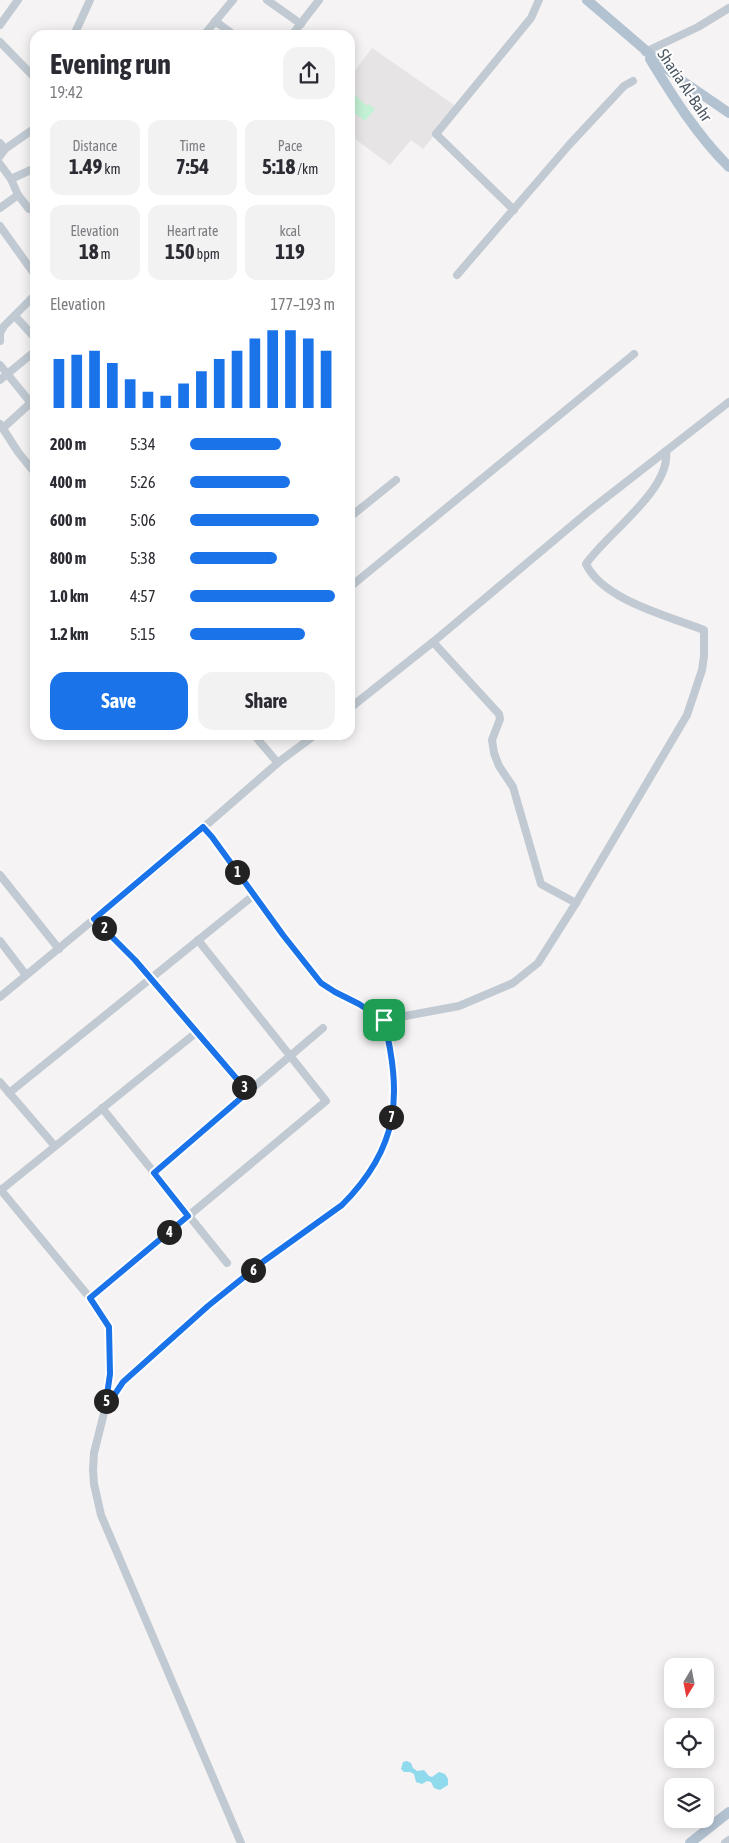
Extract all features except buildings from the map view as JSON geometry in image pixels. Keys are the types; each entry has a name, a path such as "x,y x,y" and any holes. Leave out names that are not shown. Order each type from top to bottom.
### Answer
{"main road":[{"path":"587,0 645,52"},
{"name":"Sharia Al-Bahr","path":"645,52 678,78 729,112"},
{"name":"Sharia Al-Bahr","path":"645,52 705,141 729,167"},
{"path":"690,1843 729,1812"}],"street":[{"path":"0,25 18,0"},
{"path":"76,30 90,0"},
{"path":"207,30 233,0"},
{"path":"267,0 301,24"},
{"path":"296,30 319,0"},
{"path":"514,210 436,134 531,18 539,0"},
{"path":"645,52 698,28 729,8"},
{"path":"214,20 227,30"},
{"path":"0,42 30,73"},
{"path":"457,275 611,99 624,86 633,81"},
{"path":"2,150 30,131"},
{"path":"0,164 11,179 18,195 30,208"},
{"path":"11,179 30,170"},
{"path":"0,208 18,195"},
{"path":"1,231 30,269"},
{"path":"0,341 2,324 15,316 30,300"},
{"path":"15,316 30,332"},
{"path":"355,583 634,354"},
{"path":"0,380 30,356"},
{"path":"0,365 30,399"},
{"path":"355,704 433,642 589,511 729,402"},
{"path":"30,406 1,426 30,467"},
{"path":"203,827 321,983 384,1020 459,1006 513,983 538,963 576,904 687,715 702,670 704,630 615,595 591,574 586,564 592,554 605,543 657,485 667,461 666,451"},
{"path":"355,513 396,480"},
{"path":"433,642 499,714 500,719 492,740 494,754 499,766 513,787 542,884 576,904"},
{"path":"258,740 278,763"},
{"path":"0,997 278,763 308,740"},
{"path":"0,875 59,949"},
{"path":"9,1093 254,895"},
{"path":"94,919 151,978 248,1092"},
{"path":"90,1298 326,1101 198,940"},
{"path":"0,941 26,975"},
{"path":"105,1409 123,1382 136,1369 238,1282 342,1205 369,1173 386,1142 393,1103 394,1075 384,1020"},
{"path":"154,1173 323,1028"},
{"path":"196,1032 1,1189 90,1298 109,1327 110,1374 105,1409 97,1435 93,1470 97,1501 101,1515 241,1843"},
{"path":"0,1082 54,1145"},
{"path":"102,1108 227,1263"},
{"path":"725,1843 729,1840"}],"shaded area":[{"path":"372,48 457,107 423,149 411,140 390,165 355,139 355,70"}],"green space":[{"path":"355,95 367,106 368,104 375,109 365,121 355,114"}],"water":[{"path":"407,1761 417,1771 424,1770 429,1776 432,1777 439,1772 445,1774 448,1779 448,1785 440,1790 434,1788 431,1782 427,1781 422,1784 416,1782 414,1774 404,1772 401,1769 403,1762"}],"route":[{"path":"203,827 314,976 328,988 384,1020 394,1075 393,1103 386,1142 369,1173 342,1205 264,1261 208,1306 136,1369 123,1382 105,1409 110,1374 111,1350 109,1327 90,1298 188,1216 154,1173 248,1092 135,960 94,919 203,827"}]}
